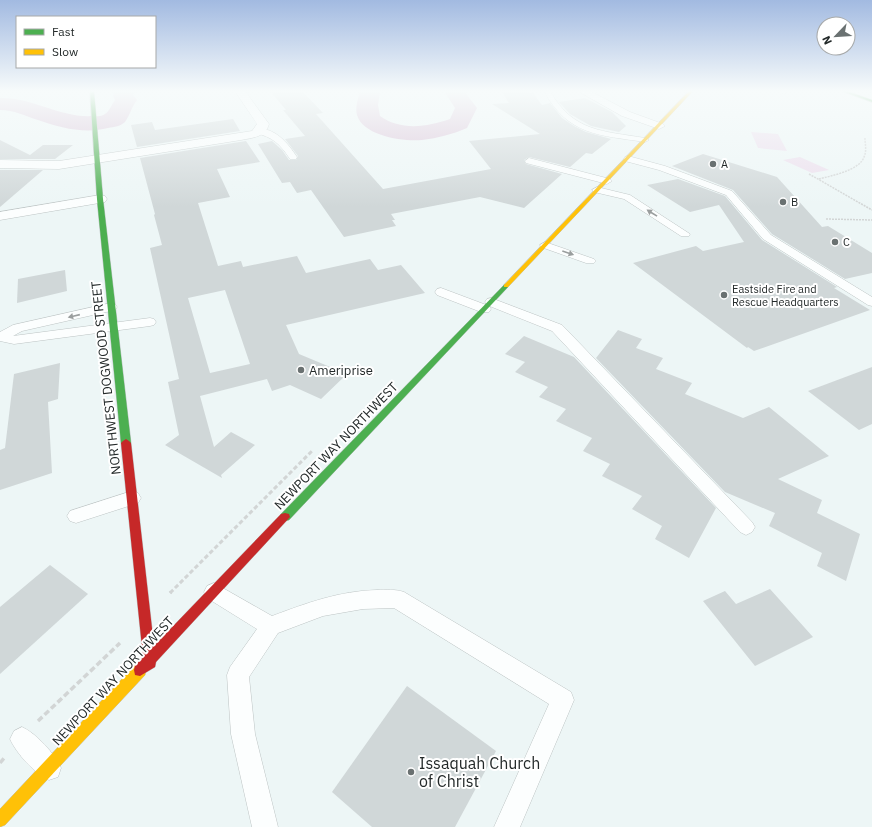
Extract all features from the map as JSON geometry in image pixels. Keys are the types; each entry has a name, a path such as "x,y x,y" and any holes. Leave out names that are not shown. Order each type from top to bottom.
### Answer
{"street":[{"name":"NORTHWEST DOGWOOD STREET","path":"94,130 113,327 150,662"},
{"path":"0,164 59,165 242,137 260,130"},
{"name":"NEWPORT WAY NORTHWEST","path":"0,820 150,662 214,592 655,130"},
{"path":"0,216 100,199"}],"lane":[{"path":"593,130 645,140"},
{"path":"257,132 275,135 293,157"},
{"path":"628,159 662,168 729,193 767,237 872,302"},
{"path":"529,161 607,181"},
{"path":"597,190 627,197 685,234"},
{"path":"545,245 590,261"},
{"path":"441,292 488,305 557,328 746,527"},
{"path":"1,337 18,328 111,307"},
{"path":"1,337 14,340 150,322"},
{"path":"76,516 132,498"},
{"path":"214,592 271,626"},
{"path":"265,827 243,734 238,675 271,626 323,607 363,600 397,600 564,700 507,827"},
{"path":"22,739 49,768"}],"path":[{"path":"818,179 854,168 863,161 865,153 865,138"},
{"path":"809,174 872,210"},
{"path":"826,219 872,220"}],"shaded area":[{"path":"751,132 778,134 787,151 758,148"},
{"path":"800,157 829,170 812,173 783,160"}],"building":[{"path":"132,130 239,130 240,131 137,147"},
{"path":"300,130 330,130 383,189 491,169 469,141 540,134 533,130 581,130 611,139 592,154 586,153 570,167 529,157 524,160 526,164 562,174 524,208 480,197 391,214 395,220 392,220 396,226 344,237 311,190 297,193 290,182 282,183 258,144 272,141 282,150 289,160 296,160 298,156 285,139 305,136"},
{"path":"608,130 622,130 619,132"},
{"path":"0,140 30,155 43,145 73,145 55,159 0,159"},
{"path":"246,141 260,162 217,169 230,197 198,203 218,266 241,261 243,267 297,256 306,273 370,259 378,270 401,265 425,293 286,325 299,354 347,374 321,399 290,385 272,391 267,379 200,396 214,447 231,432 255,445 221,475 222,478 165,445 179,435 168,382 179,379 150,248 162,245 140,158","holes":["225,290 250,364 210,373 188,298"]},
{"path":"703,154 777,177 822,227 828,226 872,253 872,273 845,279 772,234 733,190 672,166"},
{"path":"0,170 43,170 0,207"},
{"path":"678,179 725,196 762,240 837,287 834,288 870,310 754,351 748,347 747,348 633,263 696,246 703,251 744,242 719,205 690,212 647,185"},
{"path":"65,270 67,291 17,303 18,279"},
{"path":"618,330 642,339 636,348 663,358 656,369 692,383 685,394 743,418 769,407 829,456 778,479 822,500 817,513 860,534 846,581 817,566 822,553 769,526 775,513 725,492 596,358"},
{"path":"524,336 574,357 716,508 689,558 655,539 662,526 632,509 642,496 602,476 610,464 583,451 592,438 556,421 566,409 539,397 548,387 515,372 525,362 505,354"},
{"path":"60,363 58,399 48,402 52,473 0,490 0,450 5,448 14,374"},
{"path":"872,367 872,424 859,430 808,391"},
{"path":"50,565 88,594 0,674 0,607"},
{"path":"770,589 813,637 755,666 703,601 725,591 736,604"},
{"path":"407,686 496,751 455,827 372,827 332,792"}],"waterway":[{"path":"391,130 411,133 431,132 438,130"}],"traffic: fast":[{"path":"95,130 100,199 126,443"},
{"path":"285,517 506,286"}],"traffic: slow":[{"path":"506,286 654,130"},
{"path":"0,820 140,670"}],"traffic: jam":[{"path":"126,443 150,662"},
{"path":"140,670 285,517"}],"place":[{"name":"A","path":"713,164"},
{"name":"B","path":"783,202"},
{"name":"C","path":"835,242"},
{"name":"Eastside Fire and Rescue Headquarters","path":"724,295"},
{"name":"Ameriprise","path":"301,370"},
{"name":"Issaquah Church of Christ","path":"411,772"}]}
